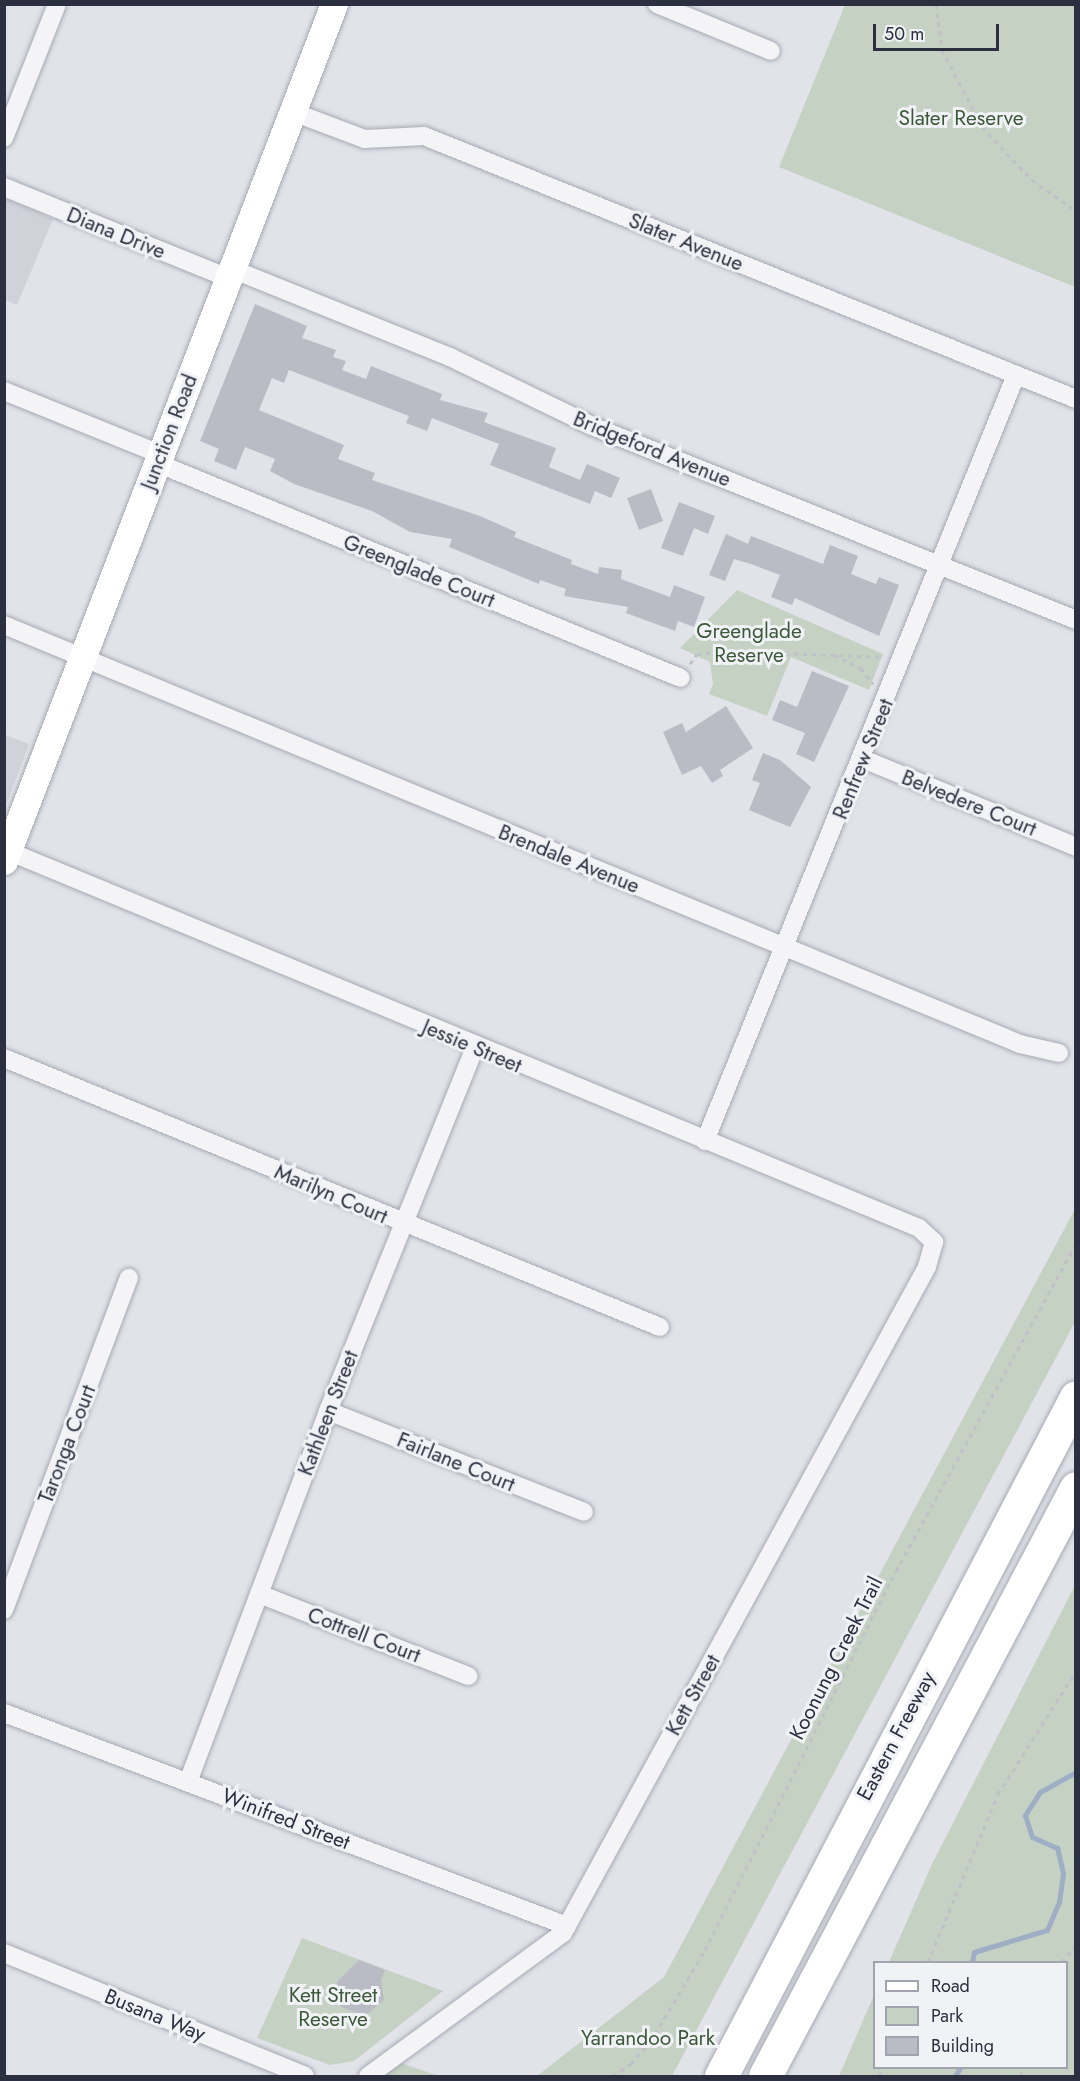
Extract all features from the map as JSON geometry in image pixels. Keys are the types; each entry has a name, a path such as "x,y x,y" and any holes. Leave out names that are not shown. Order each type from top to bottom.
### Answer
{"highway":[{"name":"Eastern Freeway","path":"720,2076 806,1906 1076,1397"},
{"name":"Eastern Freeway","path":"765,2076 1076,1488"},
{"path":"715,2076 806,1906"},
{"path":"783,2076 851,1912"}],"street":[{"path":"4,138 57,4"},
{"name":"Junction Road","path":"6,856 334,4"},
{"path":"657,4 771,51"},
{"name":"Slater Avenue","path":"293,112 365,139 424,136 1076,399"},
{"name":"Diana Drive","path":"4,188 230,273"},
{"name":"Bridgeford Avenue","path":"230,273 450,357 592,426 1076,620"},
{"name":"Renfrew Street","path":"705,1141 942,565 1016,375"},
{"name":"Greenglade Court","path":"4,391 681,678"},
{"name":"Brendale Avenue","path":"4,625 1020,1044 1059,1053"},
{"name":"Belvedere Court","path":"863,759 1076,847"},
{"name":"Jessie Street","path":"6,856 919,1228 934,1242"},
{"name":"Kathleen Street","path":"188,1782 328,1411 475,1047"},
{"name":"Marilyn Court","path":"4,1058 403,1224 660,1327"},
{"name":"Kett Street","path":"368,2076 567,1926 927,1267 934,1242"},
{"name":"Taronga Court","path":"4,1610 129,1278"},
{"name":"Fairlane Court","path":"328,1411 584,1512"},
{"name":"Cottrell Court","path":"259,1594 468,1676"},
{"name":"Winifred Street","path":"4,1713 567,1926"},
{"name":"Busana Way","path":"4,1953 305,2076"}],"path":[{"path":"936,4 942,50 982,127 1032,180 1076,211"},
{"path":"681,678 697,654 706,653 832,654 903,658"},
{"path":"832,654 861,669 886,700"},
{"name":"Koonung Creek Trail","path":"613,2076 631,2064 655,2034 705,1950 896,1571 1076,1244"},
{"path":"928,1961 998,1794 1076,1671"},
{"path":"1063,1961 1076,1944"}],"shaded area":[{"path":"5,198 53,219 17,305 5,300"},
{"path":"5,735 29,744 5,808"}],"green space":[{"name":"Slater Reserve","path":"845,5 1075,5 1075,287 779,167"},
{"name":"Greenglade Reserve","path":"737,590 883,654 869,690 791,657 767,716 709,694 713,684 710,662 680,648"},
{"name":"Yarrandoo Park","path":"1075,1209 1075,1322 672,2076 537,2076 664,1977"},
{"path":"1075,1585 1075,2076 839,2076 873,1997 873,2069 1068,2069 1068,1961 889,1961 932,1864"},
{"name":"Kett Street Reserve","path":"302,1938 443,1991 354,2061 330,2065 257,2038"},
{"path":"398,2062 439,2076 379,2076"}],"building":[{"path":"255,304 307,326 302,338 336,350 333,357 346,361 342,370 366,379 371,366 442,394 440,400 488,413 484,422 556,448 549,467 580,480 587,464 620,478 611,498 595,491 590,504 490,465 499,444 432,418 427,431 406,423 409,416 289,370 284,383 272,378 259,410 344,445 338,459 375,473 372,480 480,516 516,532 514,537 572,560 571,564 598,574 599,567 622,570 621,579 670,597 674,585 705,597 694,627 678,621 675,631 626,613 628,607 564,596 566,589 540,580 539,584 449,547 452,539 410,532 372,511 294,484 270,471 275,459 245,447 236,470 214,461 219,449 200,441"},
{"path":"651,489 663,521 639,530 627,498"},
{"path":"679,502 715,516 708,534 694,528 683,556 661,548"},
{"path":"726,534 748,544 751,536 823,564 830,545 858,556 851,574 876,584 879,577 899,585 879,636 795,598 792,605 771,597 780,575 751,564 734,559 725,581 709,575"},
{"path":"812,671 849,686 814,762 796,754 805,733 772,720 780,700 797,707"},
{"path":"726,706 753,748 720,770 723,776 712,783 701,766 682,775 663,732 682,723 686,732"},
{"path":"763,753 780,760 811,787 790,827 749,810 760,783 752,780"},
{"path":"359,1960 385,1970 381,1980 384,2000 365,2016 341,2007 337,1982"}],"waterway":[{"path":"972,1961 974,1952 1047,1930 1059,1902 1063,1873 1057,1848 1032,1837 1025,1815 1040,1792 1076,1772"},
{"path":"955,2076 959,2069"}]}
